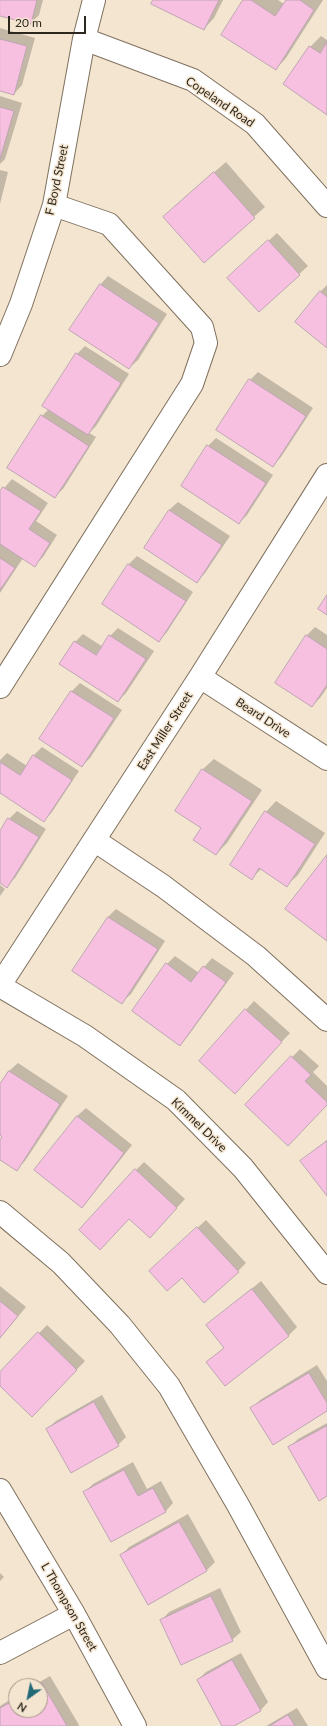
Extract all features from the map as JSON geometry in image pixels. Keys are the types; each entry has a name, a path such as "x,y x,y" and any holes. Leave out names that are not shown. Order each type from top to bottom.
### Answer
{"street":[{"name":"F Boyd Street","path":"0,355 21,304 54,205 84,39 94,0"},
{"name":"Copeland Road","path":"84,39 193,80 255,124 327,206"},
{"path":"0,687 192,384 206,343 202,327 109,224 54,205"},
{"name":"East Miller Street","path":"0,985 200,677 327,475"},
{"name":"Beard Drive","path":"200,677 327,759"},
{"path":"94,840 163,886 256,956 327,1020"},
{"name":"Kimmel Drive","path":"0,985 85,1036 176,1100 243,1168 327,1272"},
{"path":"0,1212 60,1263 120,1326 169,1386 238,1505 327,1668"},
{"name":"L Thompson Street","path":"0,1490 74,1614 135,1726"},
{"path":"0,1653 74,1614"}],"building":[{"path":"0,0 37,0 31,24 0,16"},
{"path":"153,0 219,0 204,30 151,4"},
{"path":"243,0 251,0 275,16 286,0 300,0 314,10 276,70 221,35"},
{"path":"0,39 27,46 14,95 0,91"},
{"path":"327,42 327,115 283,84 309,46 320,53"},
{"path":"0,107 14,111 0,159"},
{"path":"214,172 255,218 204,263 163,217"},
{"path":"268,240 300,275 259,312 227,278"},
{"path":"100,284 159,323 129,369 69,330"},
{"path":"320,291 327,297 327,348 295,322"},
{"path":"76,353 121,383 88,435 42,406"},
{"path":"249,379 306,416 273,467 216,430"},
{"path":"41,415 89,446 55,498 7,468"},
{"path":"207,445 266,483 239,524 181,486"},
{"path":"3,487 41,511 29,529 50,543 35,567 0,544 0,491"},
{"path":"169,510 222,545 197,583 144,548"},
{"path":"0,558 15,568 0,590"},
{"path":"128,564 186,601 159,642 102,604"},
{"path":"327,595 327,615 318,609"},
{"path":"109,635 146,659 118,702 59,664 74,641 96,655"},
{"path":"306,635 327,649 327,685 312,707 275,683"},
{"path":"71,691 114,718 82,767 39,739"},
{"path":"33,755 72,780 44,822 0,793 0,762 20,775"},
{"path":"202,769 252,801 216,855 193,840 201,828 175,811"},
{"path":"265,811 315,844 287,887 259,868 252,880 230,865"},
{"path":"8,818 39,837 7,888 0,883 0,831"},
{"path":"327,855 327,941 285,909"},
{"path":"108,917 158,949 122,1004 72,971"},
{"path":"166,963 191,982 203,966 226,982 180,1046 132,1011"},
{"path":"245,1009 282,1042 235,1094 199,1061"},
{"path":"291,1056 311,1075 305,1081 327,1102 327,1105 288,1146 245,1105"},
{"path":"9,1071 60,1104 17,1171 0,1160 0,1140 2,1137 0,1135 0,1084"},
{"path":"77,1116 124,1153 82,1208 34,1170"},
{"path":"327,1141 327,1196 300,1161"},
{"path":"135,1169 177,1208 150,1238 129,1219 100,1250 79,1230"},
{"path":"197,1227 239,1272 204,1303 182,1278 167,1291 149,1271"},
{"path":"252,1289 289,1336 225,1386 206,1362 224,1348 206,1325"},
{"path":"0,1301 18,1316 0,1338"},
{"path":"38,1332 77,1370 32,1417 0,1386 0,1372"},
{"path":"309,1373 327,1403 327,1411 273,1445 250,1408"},
{"path":"94,1402 119,1446 71,1473 46,1429"},
{"path":"327,1426 327,1496 319,1501 288,1447"},
{"path":"124,1470 138,1496 153,1488 166,1512 111,1542 83,1492"},
{"path":"179,1522 207,1571 148,1605 120,1555"},
{"path":"211,1596 233,1641 181,1665 160,1620"},
{"path":"232,1660 261,1711 234,1726 222,1726 197,1680"},
{"path":"48,1693 67,1726 0,1726 0,1708 8,1704 8,1718 48,1718"},
{"path":"288,1715 295,1726 270,1726"}]}
